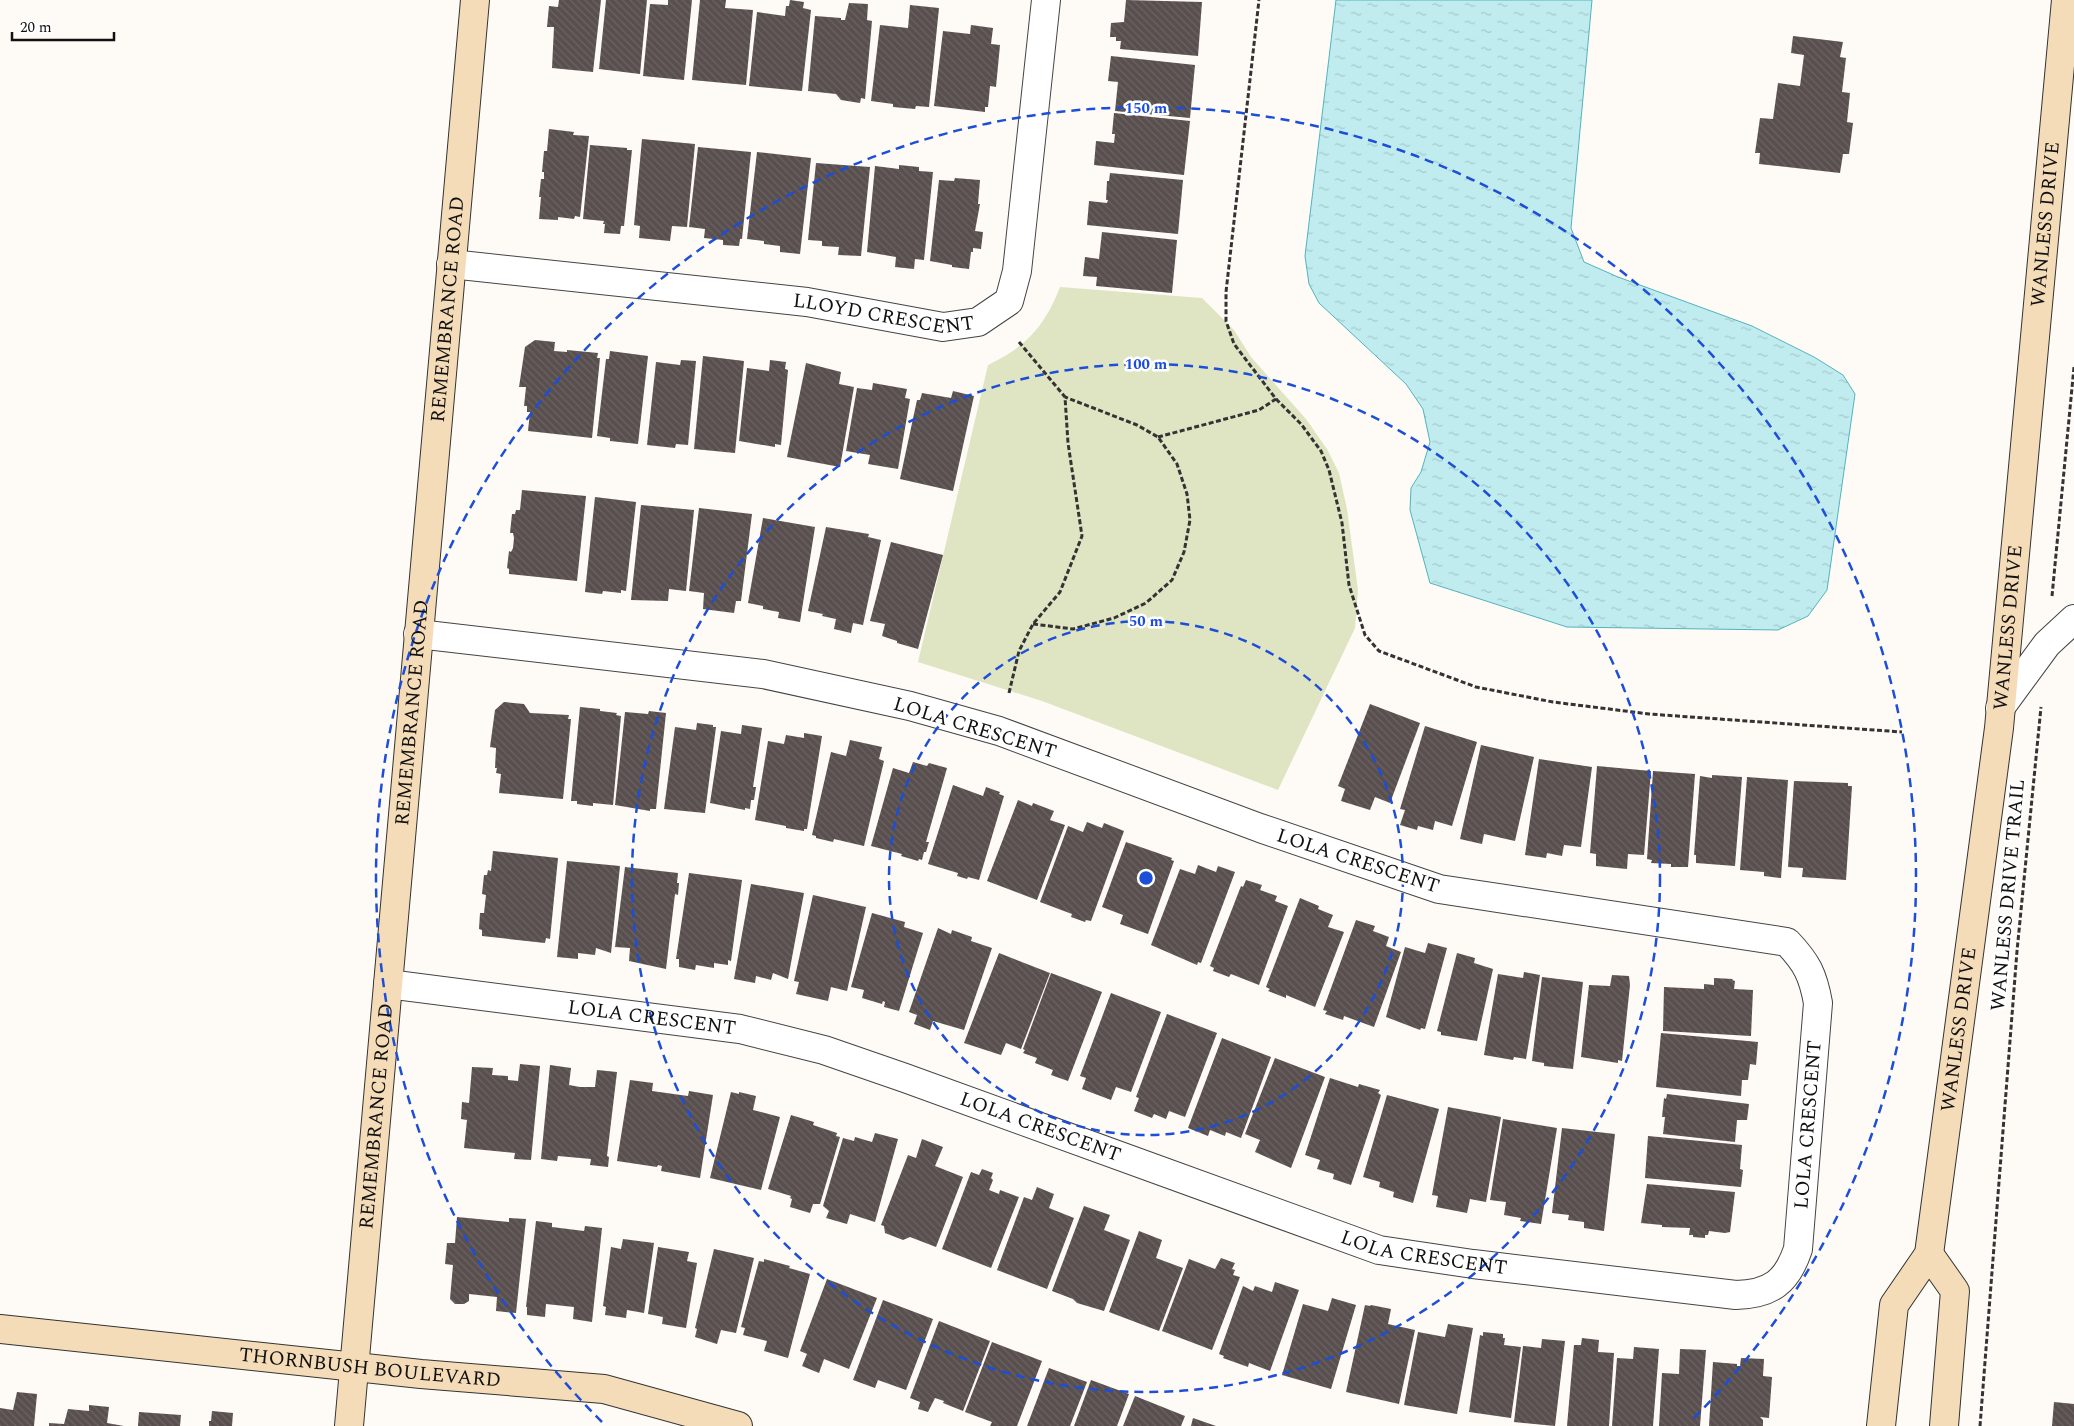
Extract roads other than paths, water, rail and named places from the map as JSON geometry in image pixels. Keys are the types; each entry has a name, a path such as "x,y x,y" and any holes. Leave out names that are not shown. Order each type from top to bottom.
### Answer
{"street":[{"name":"REMEMBRANCE ROAD","path":"349,1426 475,0"},
{"name":"LLOYD CRESCENT","path":"451,264 807,302 943,327 978,322 1008,301 1017,271 1046,0"},
{"name":"WANLESS DRIVE","path":"1881,1426 1894,1305 1929,1254 2000,708 2066,0"},
{"path":"2000,708 2047,644 2074,619"},
{"name":"LOLA CRESCENT","path":"388,984 740,1030 824,1050 1379,1250 1473,1264 1736,1295 1752,1295 1769,1289 1783,1279 1793,1265 1798,1249 1818,1003 1814,980 1803,959 1786,942 1439,889 1260,828 999,731 910,706 763,674 418,634"},
{"path":"1929,1254 1955,1291 1944,1426"},
{"name":"THORNBUSH BOULEVARD","path":"0,1328 354,1366 604,1389 738,1426"}],"water":[{"path":"1336,0 1592,0 1571,228 1584,262 1618,277 1752,326 1814,357 1843,375 1855,394 1827,590 1808,616 1778,630 1567,627 1430,583 1410,510 1411,488 1421,472 1430,442 1423,409 1406,384 1319,303 1309,284 1305,256"}]}
